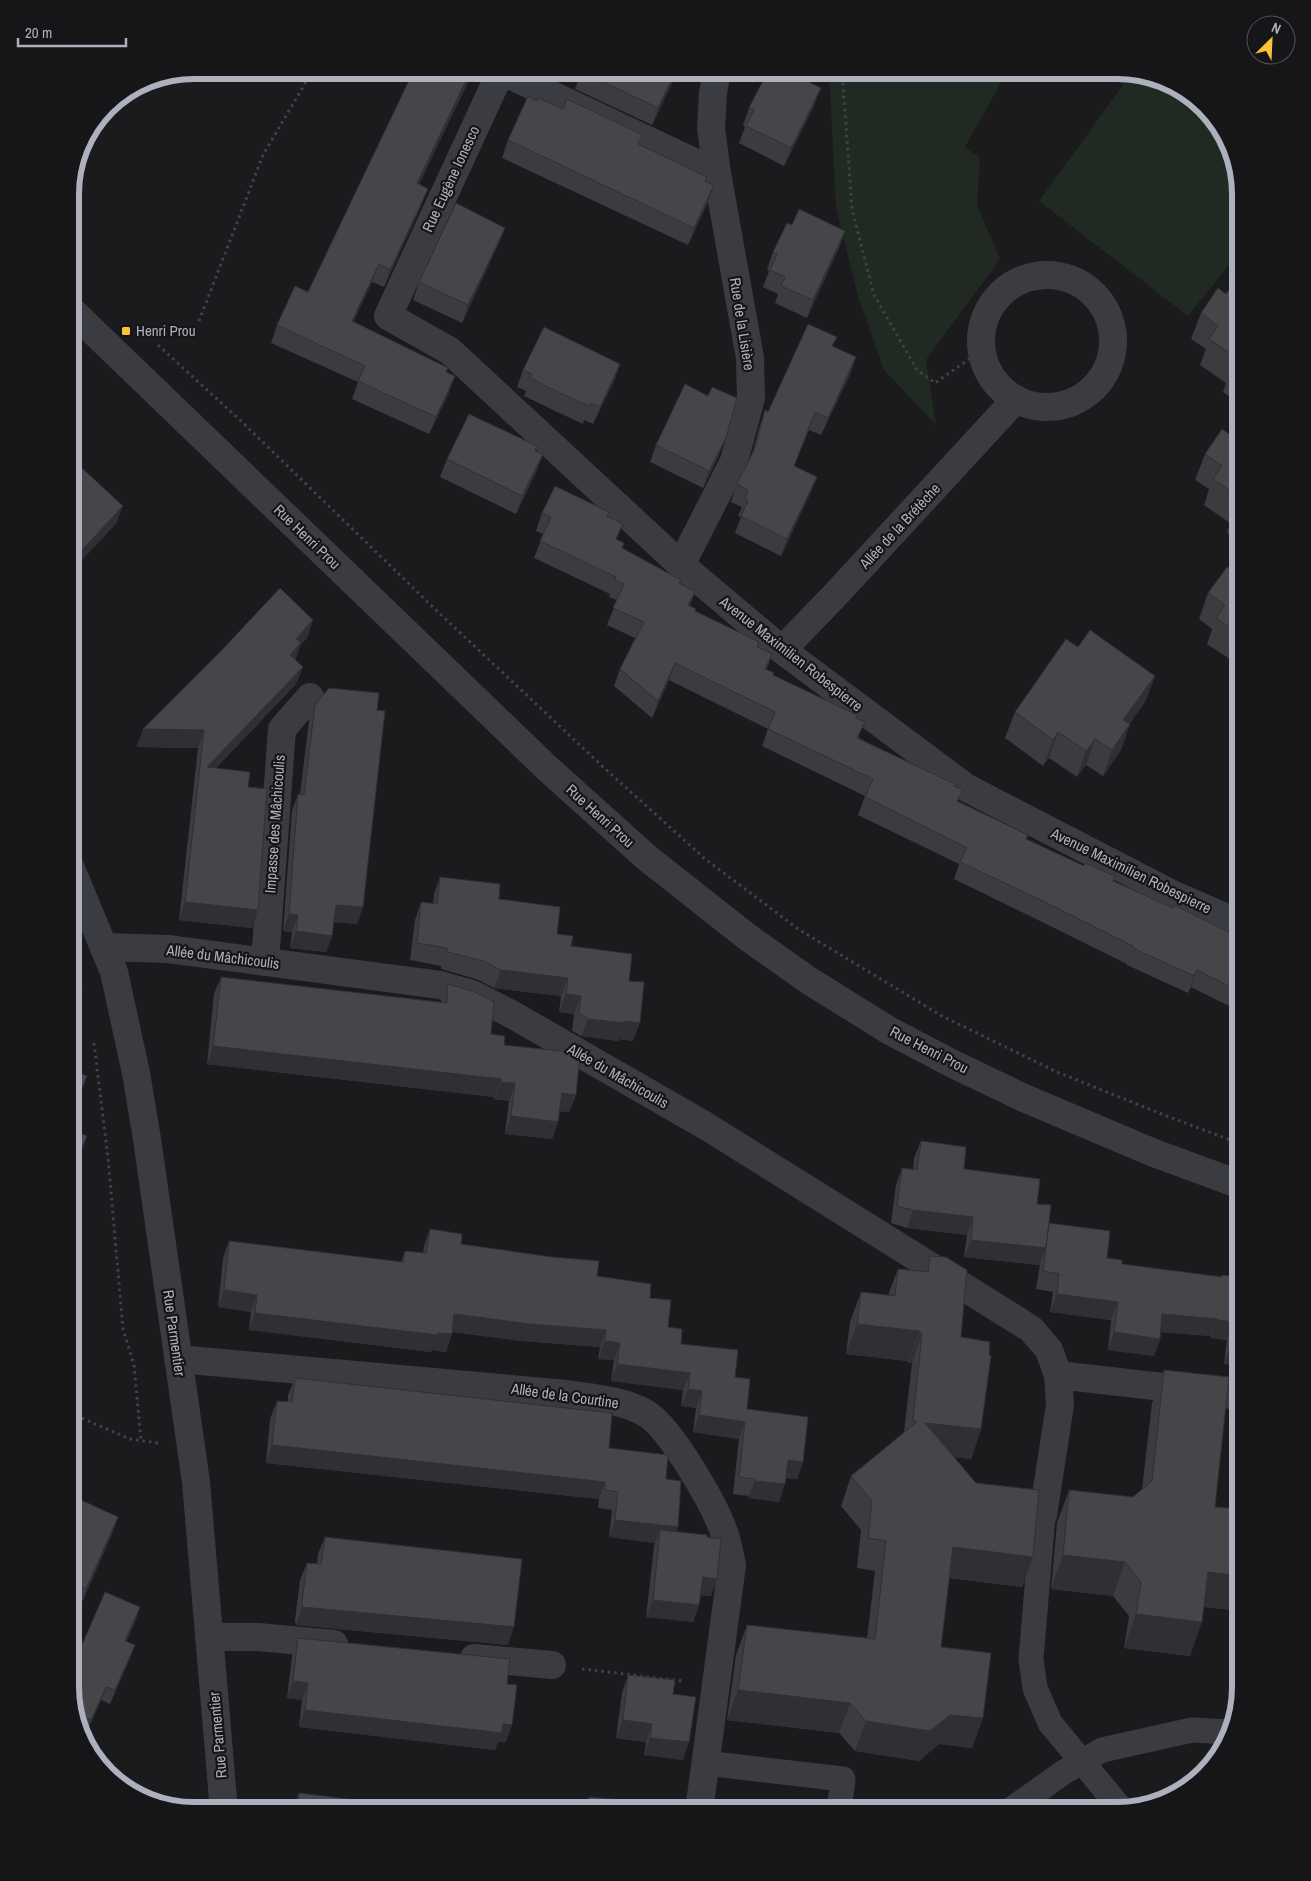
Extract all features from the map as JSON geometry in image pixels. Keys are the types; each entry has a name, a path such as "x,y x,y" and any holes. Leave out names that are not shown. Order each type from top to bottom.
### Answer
{"street":[{"name":"Rue Eugène Ionesco","path":"388,316 496,79"},
{"name":"Rue Eugène Ionesco","path":"537,79 717,173"},
{"name":"Rue de la Lisière","path":"681,565 734,461 751,398 750,358 717,173 711,128 716,79"},
{"path":"1050,274 1072,279 1102,302 1114,333 1111,363 1088,394 1060,407 1025,404 1016,399 998,386 984,361 982,350 980,335 998,296 1029,277 1050,274"},
{"name":"Avenue Maximilien Robespierre","path":"388,316 450,351 681,565 782,650 967,788 1170,893 1232,920"},
{"name":"Rue Henri Prou","path":"79,318 547,768 646,857 746,936 808,980 890,1031 954,1064 1024,1098 1145,1150 1232,1180"},
{"name":"Allée de la Brétèche","path":"782,650 1016,399"},
{"name":"Impasse des Mâchicoulis","path":"265,962 282,729 310,697"},
{"name":"Rue Parmentier","path":"79,887 114,972 148,1139 196,1482 223,1802"},
{"name":"Allée du Mâchicoulis","path":"105,947 168,949 440,985 472,994 513,1015 706,1126 1030,1329 1049,1350 1058,1375 1060,1405 1043,1515"},
{"name":"Allée de la Courtine","path":"178,1359 567,1394 624,1403 648,1415 671,1438 701,1486 725,1534 732,1565 700,1802"},
{"path":"1058,1375 1232,1395"},
{"path":"1043,1515 1031,1659 1035,1688 1050,1722 1116,1802"},
{"path":"209,1636 258,1636 356,1646"},
{"path":"454,1656 552,1666"},
{"path":"1022,1802 1064,1772 1102,1750 1192,1730 1223,1732"},
{"path":"705,1763 843,1779 840,1802"}],"path":[{"path":"199,321 262,155 307,79"},
{"path":"843,79 852,209 874,295 917,370 935,383 982,350"},
{"path":"156,344 241,421 437,611 704,858 798,929 942,1016 1057,1072 1232,1141"},
{"path":"79,982 83,993"},
{"path":"93,1041 108,1158 123,1329 134,1364 141,1441"},
{"path":"79,1417 130,1439 191,1447"},
{"path":"552,1666 716,1685"}],"shaded area":[{"path":"829,79 1003,79 965,147 980,158 977,205 1000,259 926,360 936,425 884,370 858,296 836,208"},
{"path":"1115,79 1139,81 1166,90 1209,125 1217,136 1228,164 1232,194 1232,261 1188,316 1039,201 1123,85"}],"building":[{"path":"410,79 467,79 417,183 428,189 390,270 379,264 352,321 448,368 446,372 455,376 436,417 358,381 365,366 277,325 295,286 308,292"},
{"path":"598,79 672,79 658,108"},
{"path":"764,79 803,79 821,88 791,148 746,126 754,110 749,108"},
{"path":"528,96 537,101 538,98 563,109 567,99 643,135 638,144 707,177 705,181 713,185 713,187 694,228 508,140"},
{"path":"456,203 505,228 468,305 419,282"},
{"path":"799,209 845,231 813,300 781,286 785,277 770,270 777,254 773,252 787,223 792,225"},
{"path":"1232,286 1232,355 1209,339 1218,326 1201,313 1218,288 1226,294"},
{"path":"808,324 837,337 832,346 856,357 828,418 815,412 794,466 817,477 787,539 741,516 748,501 745,499 748,490 737,484 755,448 765,410 768,412"},
{"path":"544,327 620,364 600,407 590,403 589,406 560,393 530,378 532,374 523,370"},
{"path":"685,384 708,396 712,387 737,398 726,438 709,471 656,445"},
{"path":"469,414 537,446 535,451 543,454 522,496 447,459"},
{"path":"1222,429 1229,434 1232,430 1232,492 1213,479 1222,466 1205,454"},
{"path":"79,465 123,506 79,553"},
{"path":"555,486 609,512 607,516 623,524 616,539 624,543 622,548 681,580 679,583 695,592 688,605 696,609 695,611 759,642 757,647 772,654 765,669 774,673 773,675 857,715 856,718 865,722 857,738 955,784 954,786 963,790 957,801 1028,835 1026,839 1084,866 1085,863 1115,876 1113,881 1173,908 1174,905 1232,934 1232,988 1197,970 1194,976 1133,948 1133,946 1047,903 960,862 967,848 865,797 873,779 768,729 775,712 675,663 658,701 620,669 644,622 613,608 624,584 615,580 616,577 540,541 551,517 542,513"},
{"path":"1227,567 1232,571 1232,629 1216,618 1225,605 1208,593"},
{"path":"280,588 313,620 296,639 301,643 290,655 303,667 207,767 250,772 248,787 267,789 258,910 185,902 204,730 143,729 221,651"},
{"path":"1090,630 1155,676 1123,720 1130,724 1112,750 1095,739 1086,751 1058,732 1053,740 1015,712 1066,639 1078,647"},
{"path":"329,688 379,693 377,710 385,711 363,907 336,905 332,936 296,931 298,915 289,914 298,794 304,795 315,705"},
{"path":"440,877 500,884 499,899 560,907 557,934 573,936 571,946 632,954 629,981 644,982 640,1023 588,1019 579,1013 581,996 566,994 568,978 501,970 483,961 447,952 447,948 417,943 421,902 437,904"},
{"path":"221,977 447,1003 447,984 473,991 494,1002 491,1034 505,1036 504,1045 580,1053 576,1095 562,1093 558,1122 511,1116 515,1083 501,1082 501,1079 213,1046"},
{"path":"79,1073 87,1076 79,1095"},
{"path":"79,1132 87,1136 79,1155"},
{"path":"921,1141 966,1147 964,1169 1040,1179 1037,1204 1051,1205 1046,1248 971,1240 973,1217 913,1210 897,1206 902,1168 917,1170"},
{"path":"1049,1223 1110,1231 1107,1258 1122,1260 1122,1264 1222,1277 1222,1275 1232,1276 1232,1322 1162,1314 1160,1339 1114,1332 1118,1302 1057,1294 1059,1274 1043,1271"},
{"path":"430,1229 462,1234 461,1244 552,1257 599,1261 597,1276 651,1284 650,1298 671,1300 668,1327 682,1329 681,1344 738,1350 735,1377 750,1379 747,1409 808,1417 803,1462 788,1460 785,1484 755,1481 755,1479 739,1477 745,1422 699,1415 702,1391 688,1389 690,1373 617,1364 620,1343 605,1341 606,1330 529,1324 454,1314 452,1334 438,1333 437,1335 255,1313 257,1295 224,1290 229,1241 403,1262 405,1251 426,1253"},
{"path":"930,1256 946,1257 967,1270 961,1337 990,1342 989,1355 991,1356 981,1429 925,1423 976,1483 1039,1490 1033,1557 953,1547 941,1647 991,1653 983,1718 950,1715 930,1731 866,1721 850,1703 738,1690 747,1625 875,1639 886,1541 868,1538 872,1501 851,1476 917,1422 913,1421 922,1333 919,1333 919,1331 857,1324 861,1292 895,1296 898,1269 928,1272"},
{"path":"1232,1330 1232,1346 1230,1346"},
{"path":"1164,1370 1229,1377 1215,1507 1232,1508 1232,1575 1208,1572 1202,1622 1136,1614 1141,1582 1125,1562 1063,1555 1069,1490 1133,1497 1152,1481"},
{"path":"295,1378 612,1413 609,1448 668,1455 666,1479 681,1481 678,1527 615,1520 618,1492 605,1490 605,1482 272,1445 277,1401 292,1402"},
{"path":"79,1499 118,1517 86,1589 79,1586"},
{"path":"660,1530 707,1535 707,1537 721,1539 717,1579 703,1577 699,1605 653,1600"},
{"path":"325,1537 522,1559 514,1627 302,1607 307,1563 321,1564"},
{"path":"105,1592 140,1607 125,1641 135,1645 115,1690 106,1687 91,1720 83,1717 80,1702 79,1651"},
{"path":"298,1638 510,1659 507,1684 517,1685 512,1725 503,1724 502,1733 305,1710 308,1683 293,1681"},
{"path":"628,1675 675,1680 673,1694 696,1697 689,1742 650,1738 652,1724 623,1720"},
{"path":"299,1793 372,1802 298,1802"},
{"path":"589,1797 635,1801 635,1802 588,1802"}],"place":[{"name":"Henri Prou","path":"126,331"}]}
